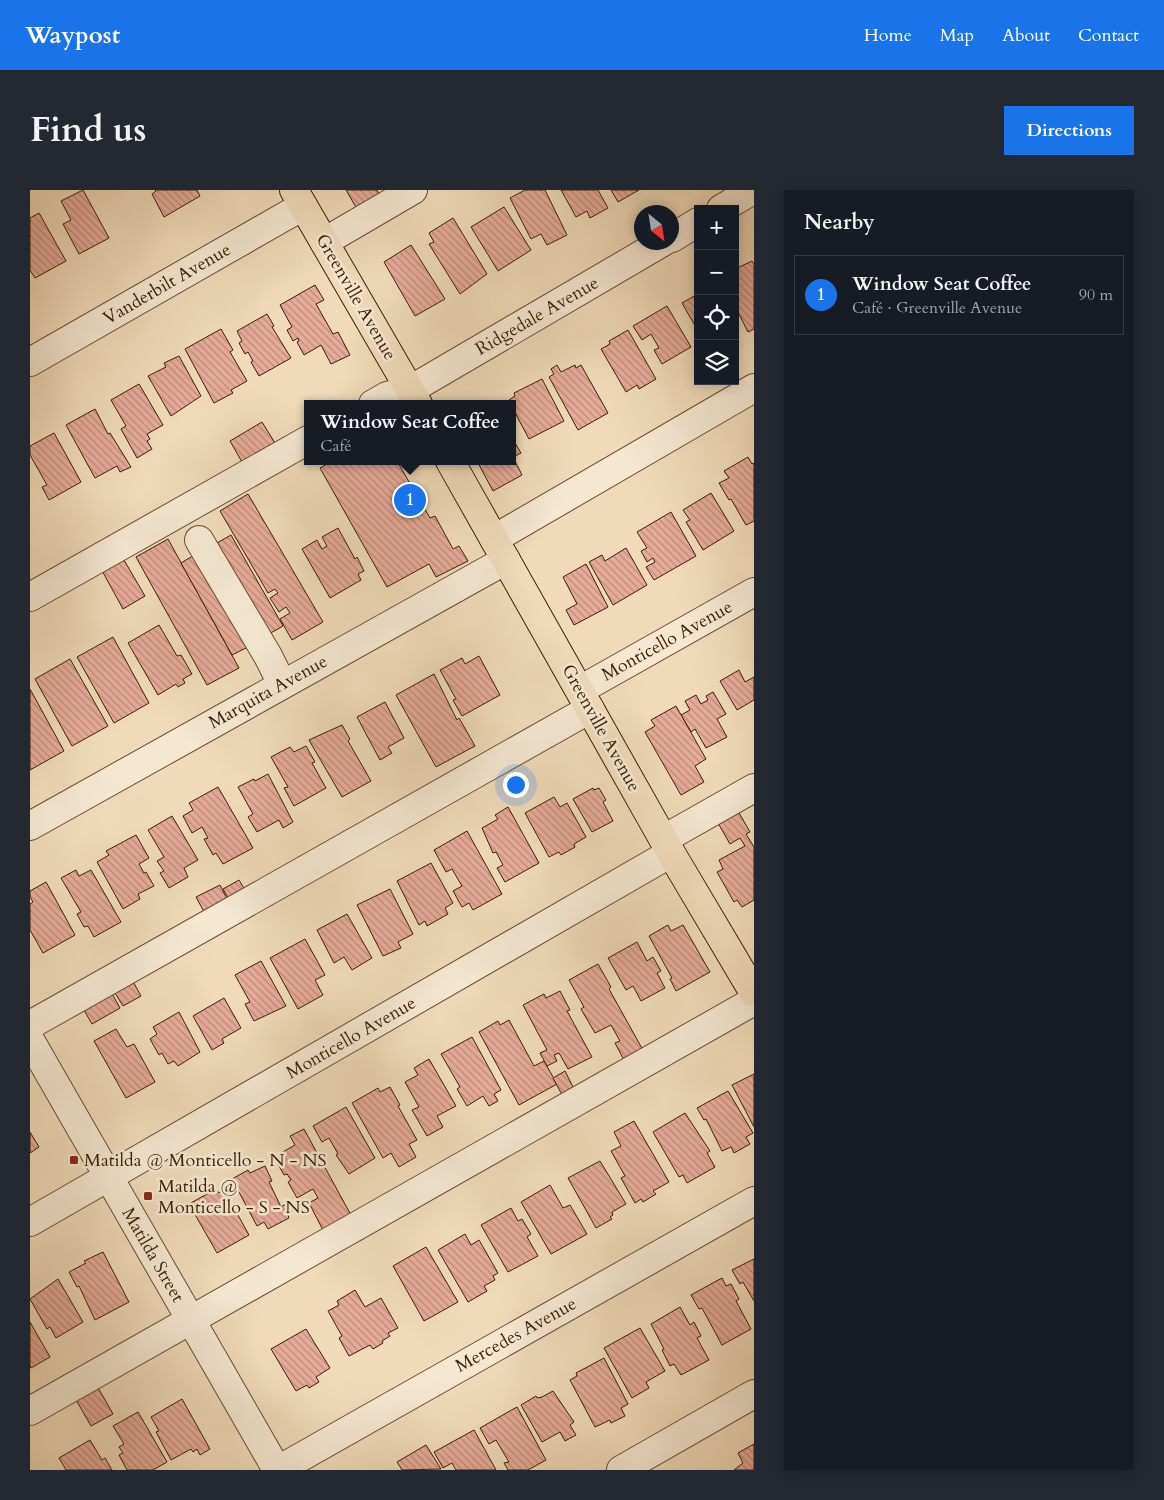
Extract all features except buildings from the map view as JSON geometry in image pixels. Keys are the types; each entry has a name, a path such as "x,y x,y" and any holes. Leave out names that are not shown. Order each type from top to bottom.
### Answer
{"main road":[{"name":"Greenville Avenue","path":"298,198 414,397"},
{"name":"Greenville Avenue","path":"452,465 668,846 746,963 754,993"}],"street":[{"path":"324,242 413,190"},
{"path":"728,205 753,190"},
{"name":"Vanderbilt Avenue","path":"30,362 298,198"},
{"path":"679,234 694,224"},
{"name":"Ridgedale Avenue","path":"380,400 387,396 414,397 650,250"},
{"name":"Marquita Avenue","path":"30,826 282,684 500,550 754,388"},
{"path":"30,596 304,442"},
{"path":"199,540 268,656 282,684"},
{"name":"Monticello Avenue","path":"30,1025 585,700 754,592"},
{"name":"Monticello Avenue","path":"30,1222 668,846 754,788"},
{"path":"30,1411 754,1001"},
{"name":"Matilda Street","path":"30,1040 277,1470"},
{"name":"Mercedes Avenue","path":"277,1470 754,1201"},
{"path":"620,1470 754,1394"}],"place":[{"name":"Window Seat Coffee","path":"410,500"},
{"name":"Matilda @ Monticello - N - NS","path":"74,1160"},
{"name":"Matilda @ Monticello - S - NS","path":"148,1196"}]}
